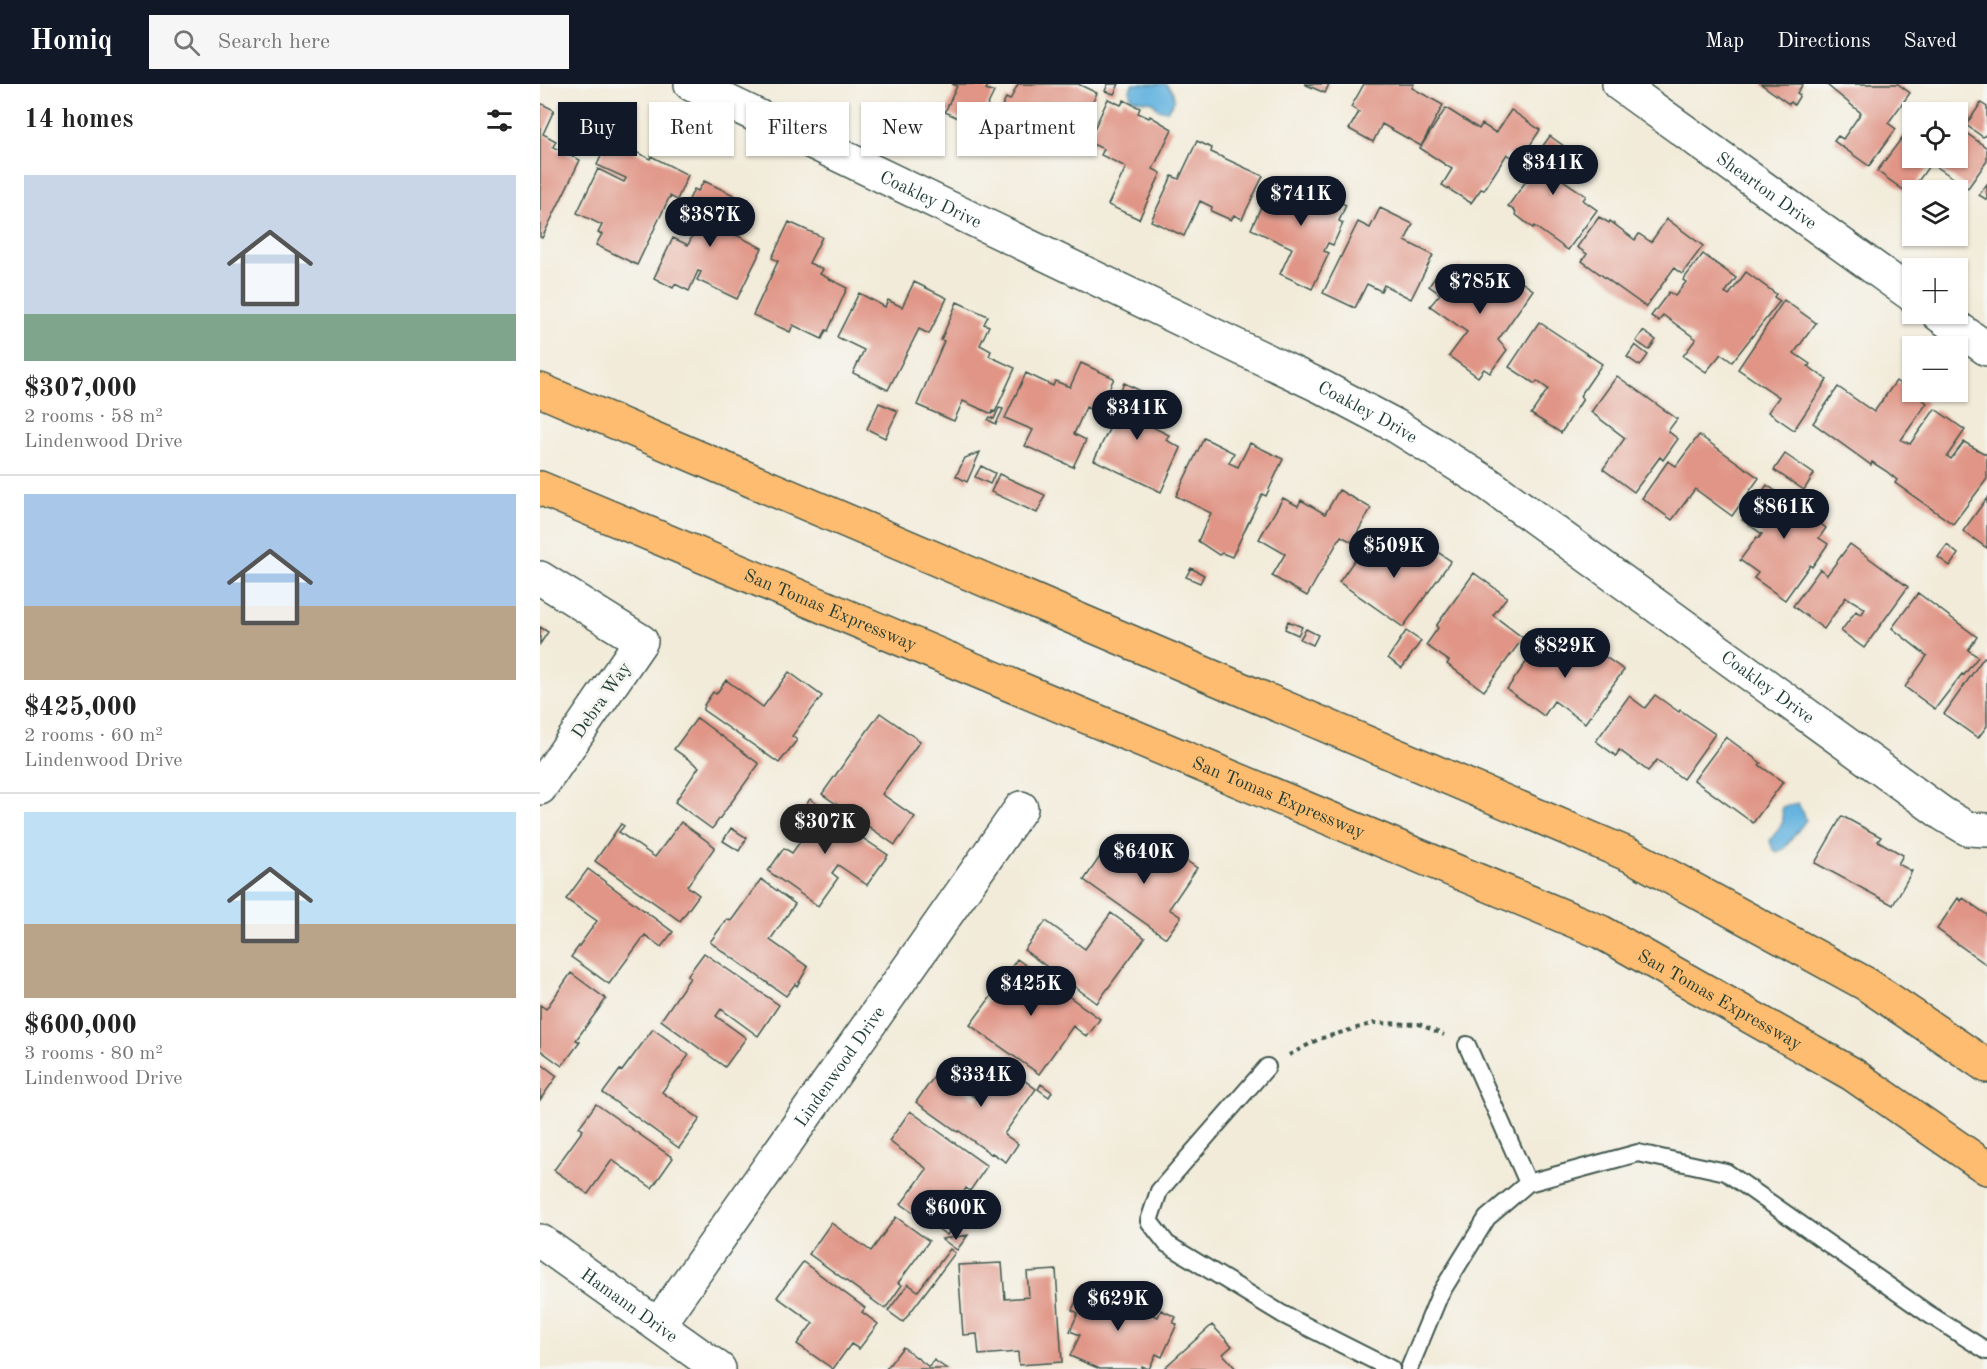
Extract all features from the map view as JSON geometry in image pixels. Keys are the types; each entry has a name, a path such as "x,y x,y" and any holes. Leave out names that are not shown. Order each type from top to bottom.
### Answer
{"highway":[{"path":"540,390 1632,856 1866,984 1987,1066"},
{"name":"San Tomas Expressway","path":"540,488 1601,932 1852,1074 1987,1168"}],"street":[{"name":"Coakley Drive","path":"691,84 1322,387 1396,426 1487,483 1943,814 1968,829 1987,830"},
{"name":"Shearton Drive","path":"1619,84 1902,288"},
{"path":"1952,324 1987,349"},
{"name":"Debra Way","path":"540,578 641,641 540,788"},
{"name":"Lindenwood Drive","path":"658,1324 1021,808"},
{"name":"Hamann Drive","path":"540,1241 719,1369"}],"lane":[{"path":"1467,1045 1528,1184"},
{"path":"1267,1067 1159,1191 1149,1221 1167,1244 1282,1314 1391,1369"},
{"path":"1409,1369 1440,1294 1487,1218 1528,1184 1638,1153 1726,1172 1928,1313 1987,1351"}],"path":[{"path":"1267,1067 1319,1039 1374,1023 1419,1024 1467,1045"}],"water":[{"path":"1132,84 1166,84 1173,92 1174,101 1167,111 1158,109 1153,102 1132,98 1130,90"},
{"path":"1798,803 1806,820 1784,849 1777,852 1770,841 1783,822 1782,807"}],"building":[{"path":"952,84 989,84 986,89 994,92 989,102 957,102 957,118 945,112 957,86"},
{"path":"1018,84 1078,84 1097,93 1093,102 1004,102 1006,98 1010,100"},
{"path":"1108,84 1119,84 1114,94 1105,91"},
{"path":"1304,84 1329,84 1325,93"},
{"path":"1364,84 1414,84 1412,88 1443,105 1421,146 1382,124 1373,142 1349,129 1359,112 1351,107"},
{"path":"1761,84 1803,84 1797,93 1800,95 1794,105 1791,102 1789,104"},
{"path":"1898,84 1910,93 1888,123 1896,129 1869,166 1834,141 1838,136 1843,139 1861,113 1827,85"},
{"path":"1108,99 1121,105 1124,100 1140,108 1138,113 1149,118 1150,116 1172,129 1153,169 1161,173 1139,219 1108,205 1126,167 1101,155 1104,149 1097,146 1097,123"},
{"path":"540,103 554,110 543,134 556,141 553,147 558,149 558,156 572,156 580,160 542,238 540,237"},
{"path":"1981,103 1987,107 1987,137 1985,135 1983,137 1968,126 1968,122"},
{"path":"1446,108 1479,129 1482,124 1496,133 1511,110 1540,130 1519,162 1507,154 1484,190 1481,189 1471,203 1442,185 1452,169 1420,148"},
{"path":"1968,134 1987,148 1987,161 1968,188 1968,180 1956,180 1938,168 1968,168"},
{"path":"1550,136 1579,157 1563,180 1586,196 1583,200 1597,210 1568,250 1534,226 1533,228 1508,206 1532,173 1526,169"},
{"path":"1902,138 1902,168 1927,168 1919,180 1902,180 1902,189 1877,171"},
{"path":"1197,141 1212,148 1211,152 1263,176 1242,219 1234,215 1231,220 1211,211 1212,207 1200,201 1184,236 1151,221 1172,176 1179,179"},
{"path":"637,153 650,159 651,156 688,175 677,200 670,196 637,265 596,245 602,234 598,233 602,225 577,213 598,169 624,182 626,178 597,165 601,156 637,156"},
{"path":"1274,178 1302,191 1306,182 1336,196 1334,199 1346,205 1339,221 1343,223 1333,245 1328,243 1324,251 1329,253 1312,289 1280,274 1292,248 1251,229"},
{"path":"704,181 736,196 724,221 737,228 734,234 762,248 737,299 697,280 701,272 698,271 689,291 675,284 673,288 654,278 673,238 688,245 699,222 687,217 691,208 686,206 694,189 698,191"},
{"path":"1987,184 1987,200 1979,195"},
{"path":"1380,208 1413,224 1405,241 1433,255 1411,299 1384,285 1381,291 1367,284 1355,308 1323,293 1358,222 1370,228"},
{"path":"1599,217 1609,223 1610,221 1635,240 1639,234 1651,242 1667,219 1703,246 1682,274 1674,268 1646,307 1582,261 1587,254 1577,247"},
{"path":"789,222 822,237 809,263 823,269 820,274 847,288 828,331 826,330 822,339 793,325 790,332 753,315 778,261 772,258"},
{"path":"1703,254 1736,278 1725,293 1729,295 1746,272 1776,294 1774,297 1780,301 1732,362 1721,354 1706,372 1683,356 1696,339 1663,315 1659,321 1651,316 1669,292 1675,296 1686,282 1683,280"},
{"path":"1459,266 1489,287 1502,269 1533,290 1498,340 1507,350 1490,373 1484,369 1478,377 1449,356 1467,332 1430,306 1440,294 1429,286 1436,276 1446,283"},
{"path":"914,282 947,298 929,334 919,329 888,390 853,373 864,350 837,337 859,293 885,307 888,300 902,307"},
{"path":"1784,300 1816,323 1794,353 1827,380 1794,430 1768,412 1779,397 1738,369"},
{"path":"957,302 988,316 984,324 989,326 980,345 991,351 989,356 1015,368 995,412 993,411 992,414 963,401 954,421 917,405 944,341 941,340"},
{"path":"1539,322 1602,364 1580,396 1583,399 1561,433 1531,414 1548,389 1537,381 1535,384 1509,367"},
{"path":"1643,331 1656,340 1649,350 1636,341"},
{"path":"1635,345 1648,355 1640,366 1627,357"},
{"path":"1081,363 1114,378 1098,413 1086,407 1074,434 1086,440 1073,467 1025,446 1033,430 1005,418 1026,373 1053,386 1055,381 1070,387"},
{"path":"1617,376 1677,419 1668,431 1678,439 1663,460 1660,457 1634,492 1603,469 1625,438 1591,412"},
{"path":"1896,381 1902,385 1902,402 1927,403 1901,440 1910,444 1935,409 1965,430 1947,456 1951,459 1964,442 1987,455 1987,479 1953,524 1895,483 1897,480 1886,471 1872,462 1871,465 1813,423 1838,387 1874,412"},
{"path":"1124,383 1156,398 1144,423 1169,435 1166,440 1181,448 1161,492 1094,460 1113,421 1107,418"},
{"path":"879,403 898,411 885,438 867,429"},
{"path":"999,408 1003,409 996,424 988,420 990,417 994,419"},
{"path":"1699,435 1759,478 1732,516 1695,489 1672,520 1642,498 1668,461 1676,466"},
{"path":"1204,438 1234,453 1229,463 1238,467 1250,443 1283,459 1266,496 1262,494 1232,557 1222,553 1219,555 1198,541 1211,513 1176,496"},
{"path":"980,452 967,482 956,476 965,458"},
{"path":"1785,454 1814,474 1804,490 1774,470"},
{"path":"981,466 995,473 990,484 975,477"},
{"path":"999,474 1045,495 1037,513 991,492"},
{"path":"1767,485 1795,505 1802,494 1826,512 1818,522 1826,528 1819,538 1828,544 1785,600 1754,578 1758,573 1740,560 1757,537 1759,538 1762,534 1742,520"},
{"path":"1339,490 1371,508 1352,542 1341,536 1307,596 1272,576 1285,554 1259,539 1283,498 1298,506 1301,500 1325,514"},
{"path":"1987,498 1987,548 1963,531"},
{"path":"1368,537 1395,556 1393,558 1403,566 1421,541 1451,561 1403,627 1339,582"},
{"path":"1850,544 1908,587 1864,648 1841,631 1856,611 1861,615 1865,609 1846,597 1824,629 1793,606 1820,569 1827,575"},
{"path":"1947,545 1958,554 1950,566 1938,557"},
{"path":"1191,568 1204,575 1200,583 1186,577"},
{"path":"1474,573 1507,597 1493,615 1523,638 1484,691 1447,664 1449,661 1426,645 1438,628 1436,626"},
{"path":"1918,593 1977,637 1968,650 1978,657 1935,709 1905,687 1927,656 1892,628"},
{"path":"1288,621 1302,627 1298,635 1285,629"},
{"path":"540,627 548,632 540,644"},
{"path":"1306,629 1318,635 1313,645 1300,639"},
{"path":"1406,631 1421,641 1402,668 1388,658"},
{"path":"1547,633 1580,656 1588,645 1624,670 1585,723 1554,701 1544,716 1507,689"},
{"path":"1984,657 1987,659 1987,726 1978,738 1944,714"},
{"path":"789,672 822,696 792,736 797,740 779,763 703,710 713,692 716,694 726,680 763,707"},
{"path":"1655,695 1715,734 1683,779 1657,760 1648,771 1619,750 1616,756 1596,741 1629,696 1645,708"},
{"path":"880,713 920,741 882,794 915,817 895,845 822,794"},
{"path":"697,718 759,764 712,829 675,802 699,767 674,749"},
{"path":"1726,737 1783,782 1753,823 1694,780"},
{"path":"810,799 833,815 831,817 888,855 867,885 838,865 832,873 838,878 818,906 768,871 784,848 792,853 805,835 791,826"},
{"path":"1842,816 1881,837 1878,841 1903,855 1898,864 1912,871 1893,905 1815,863"},
{"path":"681,822 715,847 687,886 699,895 680,921 595,861 621,824 624,826 619,832 655,857"},
{"path":"731,828 747,838 739,851 723,841"},
{"path":"1162,844 1197,868 1169,909 1181,917 1166,938 1084,880 1108,845 1144,870"},
{"path":"588,869 673,932 661,947 645,935 609,984 571,957 597,921 566,899"},
{"path":"761,879 795,904 770,940 808,967 797,986 795,984 786,996 710,942 727,919 731,921"},
{"path":"1958,898 1961,901 1963,898 1987,915 1987,965 1937,929"},
{"path":"1111,913 1145,938 1097,1003 1024,950 1046,921 1085,949"},
{"path":"704,953 779,1005 758,1036 721,1009 716,1016 746,1038 725,1067 661,1020 690,978 687,976"},
{"path":"1017,959 1100,1019 1087,1037 1073,1026 1039,1074 970,1025 995,991 1009,1001 1011,998 997,988"},
{"path":"571,973 606,999 576,1040 580,1042 562,1066 540,1050 540,1005 546,1009"},
{"path":"653,1029 689,1055 662,1092 700,1119 679,1148 603,1093"},
{"path":"1009,1061 1021,1070 1017,1075 1036,1089 1004,1134 1018,1144 1006,1162 916,1102 938,1071 977,1099 1002,1064 1005,1067"},
{"path":"540,1063 557,1076 540,1100"},
{"path":"1041,1084 1052,1092 1049,1097 1038,1089"},
{"path":"596,1104 673,1158 652,1188 612,1160 588,1194 554,1170 583,1130 579,1127"},
{"path":"910,1111 987,1166 970,1191 966,1188 962,1195 971,1201 947,1235 901,1204 927,1169 889,1141"},
{"path":"896,1217 929,1241 898,1283 902,1285 885,1309 809,1254 831,1223 871,1251"},
{"path":"968,1235 957,1250 942,1239"},
{"path":"950,1249 955,1253 903,1322 888,1311 908,1284 918,1291"},
{"path":"803,1262 865,1308 862,1312 878,1324 859,1349 851,1344 833,1369 797,1344 813,1323 777,1297"},
{"path":"1002,1263 1005,1299 1029,1297 1027,1272 1056,1270 1062,1362 1019,1365 1018,1352 979,1355 977,1334 963,1335 958,1265"},
{"path":"1084,1284 1158,1317 1161,1310 1176,1317 1173,1323 1177,1324 1162,1357 1156,1354 1149,1369 1142,1366 1141,1369 1100,1369 1070,1356 1080,1335 1070,1331 1078,1313 1072,1310"},
{"path":"1212,1325 1232,1346 1223,1354 1236,1369 1163,1369"},
{"path":"903,1347 929,1367 934,1360 947,1369 886,1369"}]}
